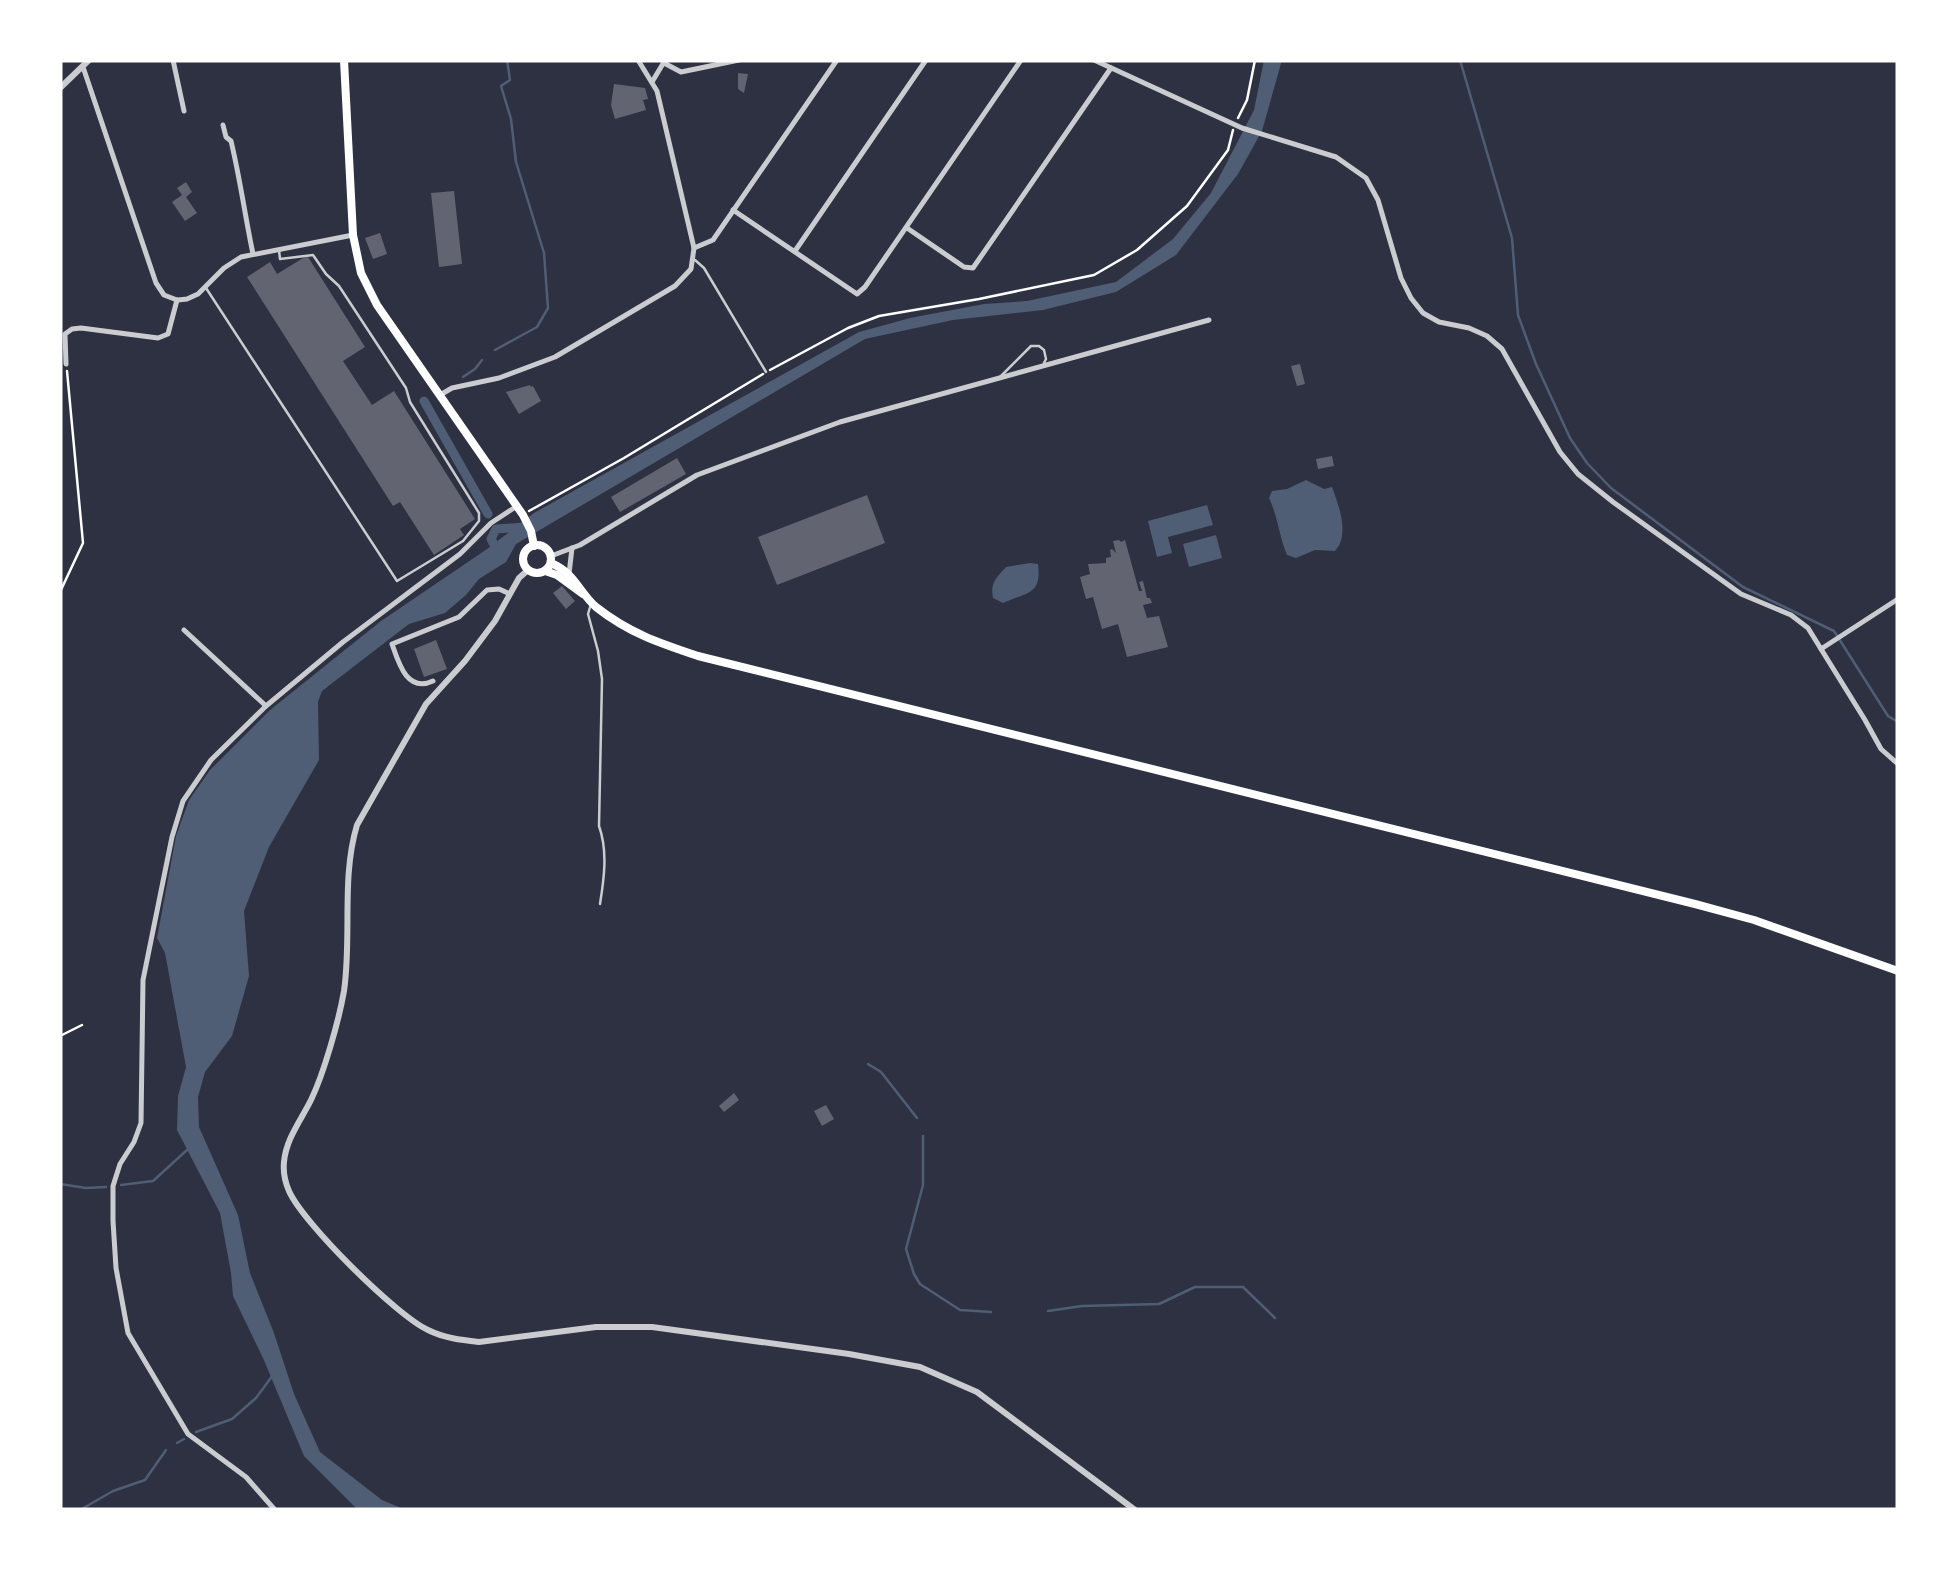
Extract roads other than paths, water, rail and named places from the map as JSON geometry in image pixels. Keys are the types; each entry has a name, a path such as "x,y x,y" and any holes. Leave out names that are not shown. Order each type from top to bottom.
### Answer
{"main road":[{"path":"344,60 353,236 361,273 377,304 440,396 524,510 533,541 546,548 551,559 578,582 583,594"},
{"path":"533,541 524,554 528,570 557,575 628,630 698,656 1725,912 1898,972"},
{"path":"545,571 551,559"}],"street":[{"path":"60,88 90,60"},
{"path":"173,60 184,111"},
{"path":"440,396 452,388 498,378 554,357 675,286 692,269 694,248 664,119 652,82 638,60"},
{"path":"652,82 665,62 681,72 740,60"},
{"path":"694,248 714,240 837,60"},
{"path":"795,252 926,60"},
{"path":"733,210 857,294 1022,60"},
{"path":"1094,60 1237,127 1336,157 1366,178 1378,200 1401,278 1423,313 1439,322 1487,336 1502,349 1560,452 1578,474 1741,594 1791,615 1808,628 1881,749 1898,764"},
{"path":"82,67 156,283 164,294 187,300 230,263 252,254 353,236"},
{"path":"906,228 964,268 973,268 1110,68"},
{"path":"223,124 242,184 241,200 252,254"},
{"path":"66,364 65,334 81,328 158,338 168,334 177,300"},
{"path":"551,559 697,475 840,422 1209,320"},
{"path":"274,1510 246,1477 188,1434 128,1332 116,1268 113,1186 139,1128 143,1103 143,980 172,837 183,802 211,760 266,706 460,554 491,523 524,510"},
{"path":"569,574 572,548"},
{"path":"528,570 465,661 426,704 357,824 349,865 341,1004 313,1096 285,1152 284,1178 296,1204 398,1310 413,1322 446,1337 479,1342 596,1327 652,1327 907,1364 977,1392 1135,1510"},
{"path":"433,681 422,686 415,684 401,668 392,644 459,617 487,590 499,589 510,594"},
{"path":"1821,649 1898,599"},
{"path":"184,630 266,706"}],"lane":[{"path":"206,287 396,581 463,541 480,521 479,513 410,402 406,388 339,286 313,254 280,259 279,250"},
{"path":"694,259 704,268 766,372"},
{"path":"999,378 1031,346 1044,350 1046,360 1042,366"},
{"path":"592,603 588,614 602,679 599,826 605,876 600,904"}],"water":[{"path":"1264,60 1282,60 1262,131 1238,174 1176,255 1116,292 1043,310 953,320 865,339 516,544 506,562 479,579 445,613 409,624 322,691 318,702 319,760 269,847 244,911 249,976 232,1036 205,1072 198,1097 199,1127 238,1215 250,1273 294,1394 320,1452 382,1500 406,1510 358,1510 304,1456 233,1296 220,1213 177,1130 178,1096 186,1067 165,953 157,938 176,836 189,800 210,770 270,710 381,621 534,513 859,332 910,318 984,304 1027,301 1116,282 1173,239 1211,193 1254,110"},
{"path":"1306,480 1324,489 1332,487 1342,520 1342,537 1335,551 1315,550 1296,558 1287,555 1269,498 1272,491"},
{"path":"1207,505 1213,525 1168,537 1172,553 1157,557 1148,521"},
{"path":"1216,535 1222,558 1189,567 1183,544"},
{"path":"1038,564 1039,574 1031,591 1003,603 993,598 992,588 1006,567"}],"waterway":[{"path":"495,350 537,327 548,308 544,253 516,162 511,119 501,86 510,80 507,60"},
{"path":"1460,60 1512,238 1518,315 1570,438 1611,488 1743,587 1834,631 1888,716 1898,722"},
{"path":"463,377 482,360"},
{"path":"424,401 488,514"},
{"path":"497,550 491,539 496,529 524,527"},
{"path":"868,1064 881,1072 917,1118"},
{"path":"923,1136 923,1185 906,1249 914,1274 920,1284 960,1310 991,1312"},
{"path":"121,1185 153,1181 187,1150"},
{"path":"60,1184 106,1187"},
{"path":"1048,1311 1159,1304 1195,1287 1243,1287 1275,1318"},
{"path":"196,1432 232,1419 256,1398 273,1375"},
{"path":"177,1443 184,1439"},
{"path":"80,1510 113,1491 145,1480 166,1450"}]}
